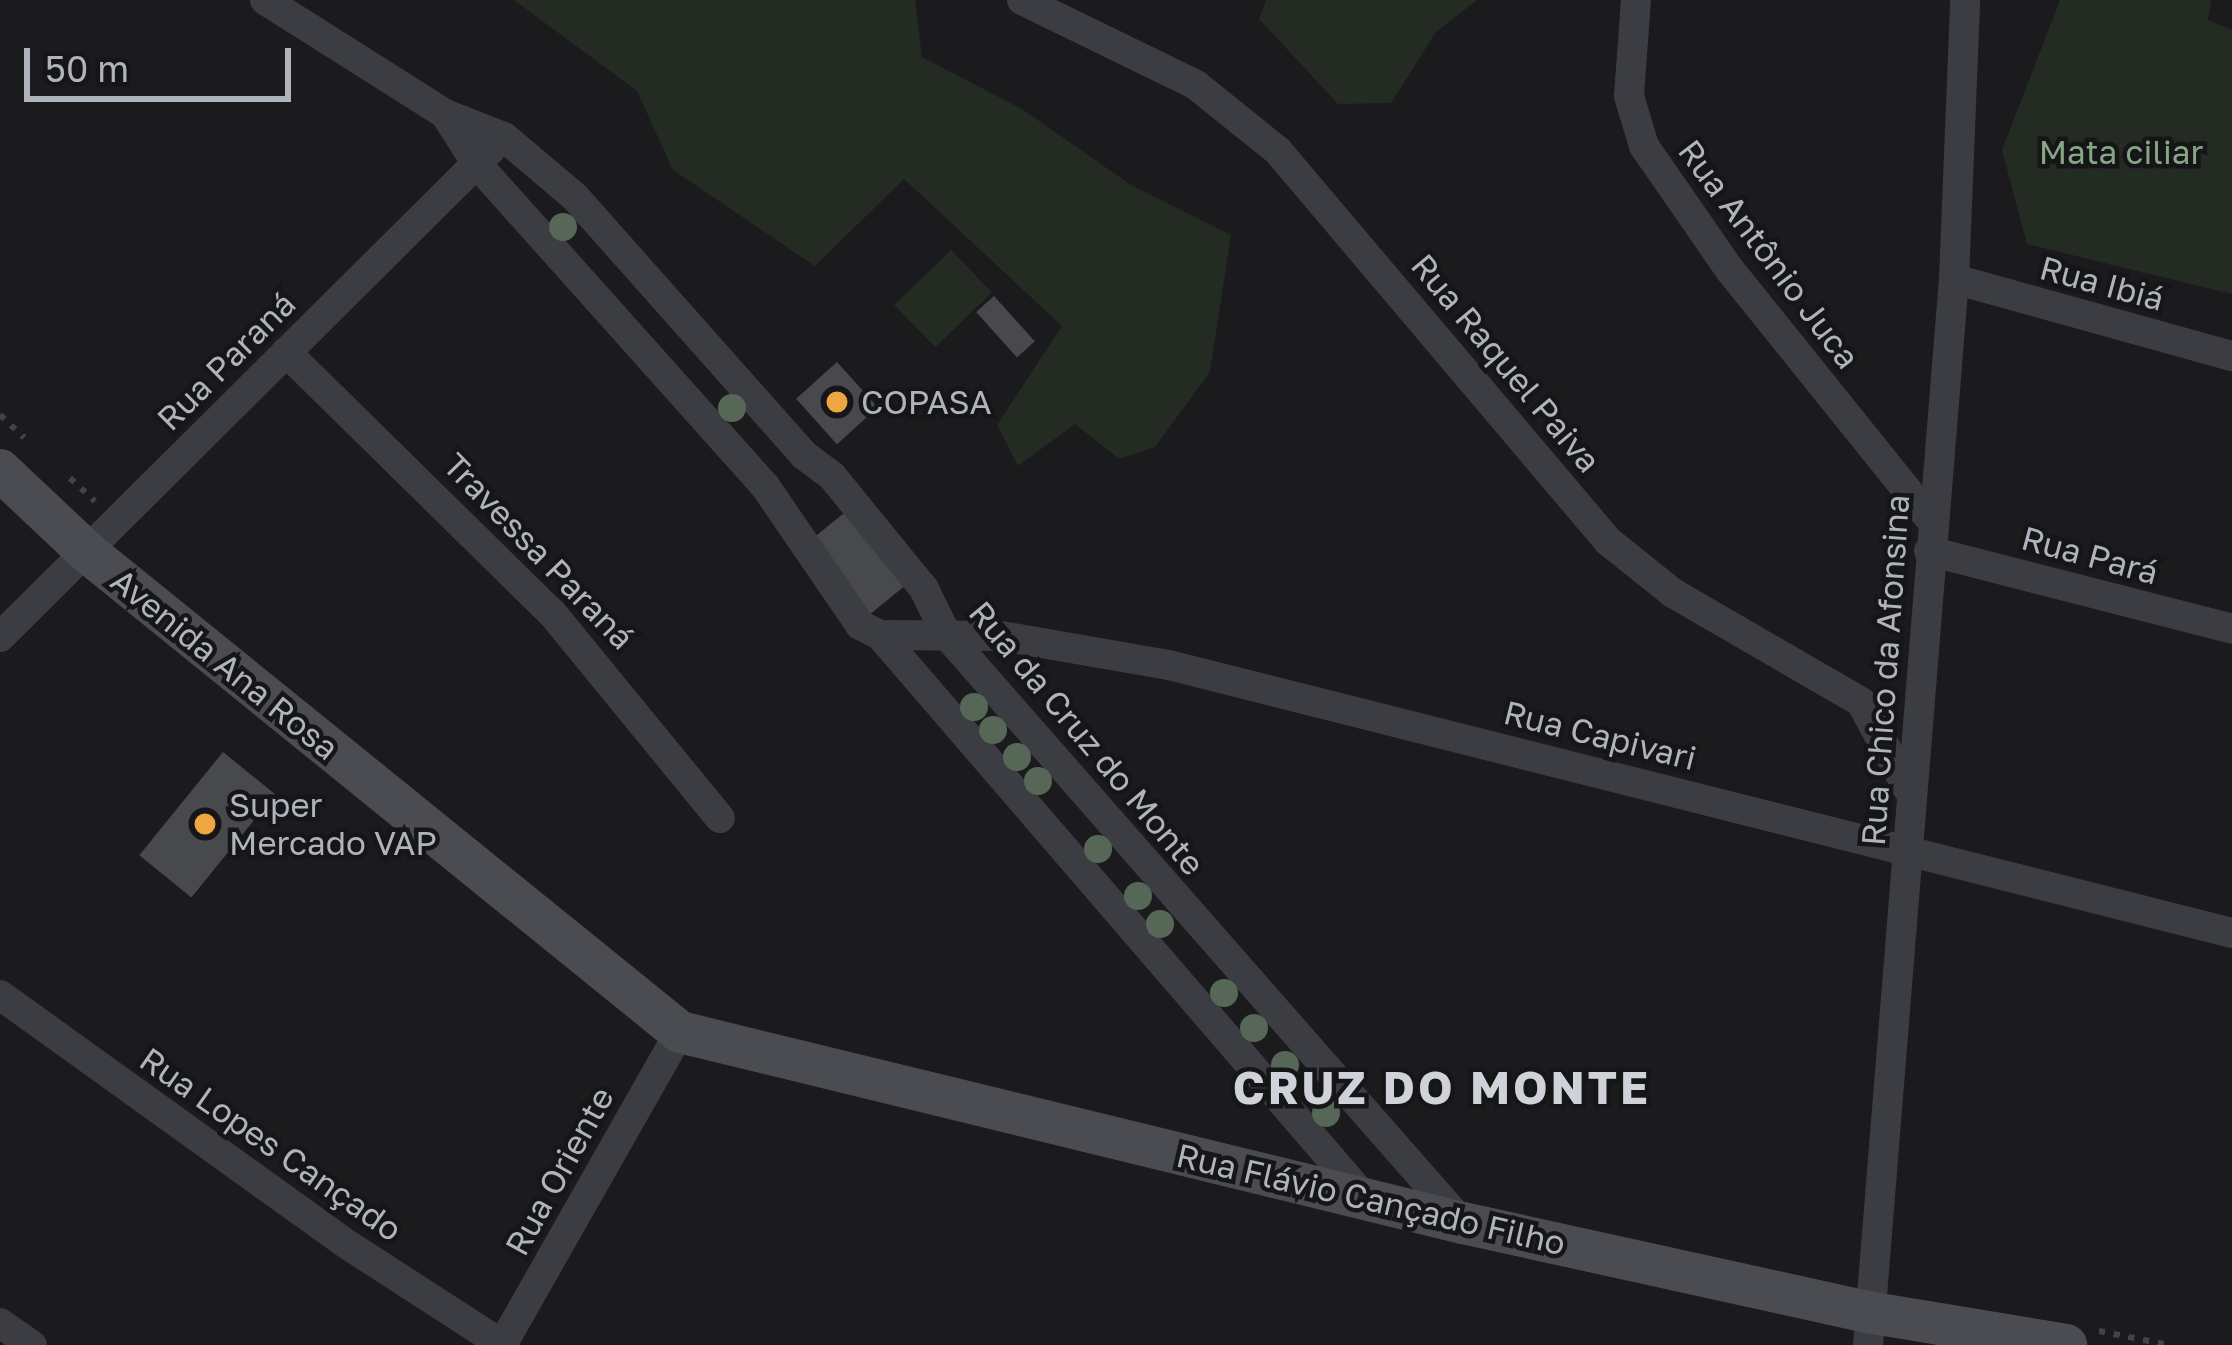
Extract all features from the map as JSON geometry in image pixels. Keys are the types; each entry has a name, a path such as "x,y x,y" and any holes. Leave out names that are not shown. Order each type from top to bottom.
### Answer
{"main road":[{"name":"Avenida Ana Rosa","path":"0,470 87,552 680,1032"},
{"name":"Rua Flávio Cançado Filho","path":"680,1032 1463,1222 1867,1329 2066,1345"}],"street":[{"name":"Rua da Cruz do Monte","path":"265,0 445,114 504,136 575,197 804,455 832,476 924,589 946,634 1425,1188 1463,1222"},
{"name":"Rua Raquel Paiva","path":"1022,0 1196,85 1278,151 1608,541 1673,593 1861,702 1911,794"},
{"name":"Rua Antônio Juca","path":"1636,0 1629,96 1644,146 1730,270 1930,536"},
{"name":"Rua Chico da Afonsina","path":"1867,1329 1954,280 1965,0"},
{"name":"Rua da Cruz do Monte","path":"445,114 477,164 766,487 860,625 880,635 1365,1198"},
{"name":"Rua Paraná","path":"0,638 504,136"},
{"name":"Rua Ibiá","path":"1954,280 2232,356"},
{"name":"Travessa Paraná","path":"286,352 552,613 720,818"},
{"name":"Rua Pará","path":"1930,536 2232,629"},
{"name":"Rua Capivari","path":"880,635 946,634 1073,645 1169,665 2232,933"},
{"name":"Rua Lopes Cançado","path":"0,995 342,1241 503,1345"},
{"name":"Rua Oriente","path":"503,1345 680,1032"},
{"path":"0,1323 32,1345"}],"green space":[{"path":"514,0 915,0 922,57 1022,109 1131,185 1231,235 1210,372 1155,447 1119,459 1075,424 1018,466 997,425 1062,326 904,179 815,266 673,170 637,91"},
{"path":"1266,0 1477,0 1436,32 1391,103 1338,104 1259,19"},
{"name":"Mata ciliar","path":"2060,0 2211,0 2208,20 2232,30 2232,294 2027,244 2002,150"},
{"path":"951,250 992,292 935,347 894,305"}],"building":[{"path":"994,296 1035,341 1017,357 976,312"},
{"name":"COPASA","path":"837,362 878,407 837,444 796,399"},
{"path":"849,509 909,583 868,616 809,542"},
{"name":"Super Mercado VAP","path":"223,752 275,794 191,898 139,855"}],"place":[{"name":"COPASA","path":"837,402"},
{"name":"Super Mercado VAP","path":"205,824"}],"district":[{"name":"CRUZ DO MONTE","path":"1442,1088"}]}
